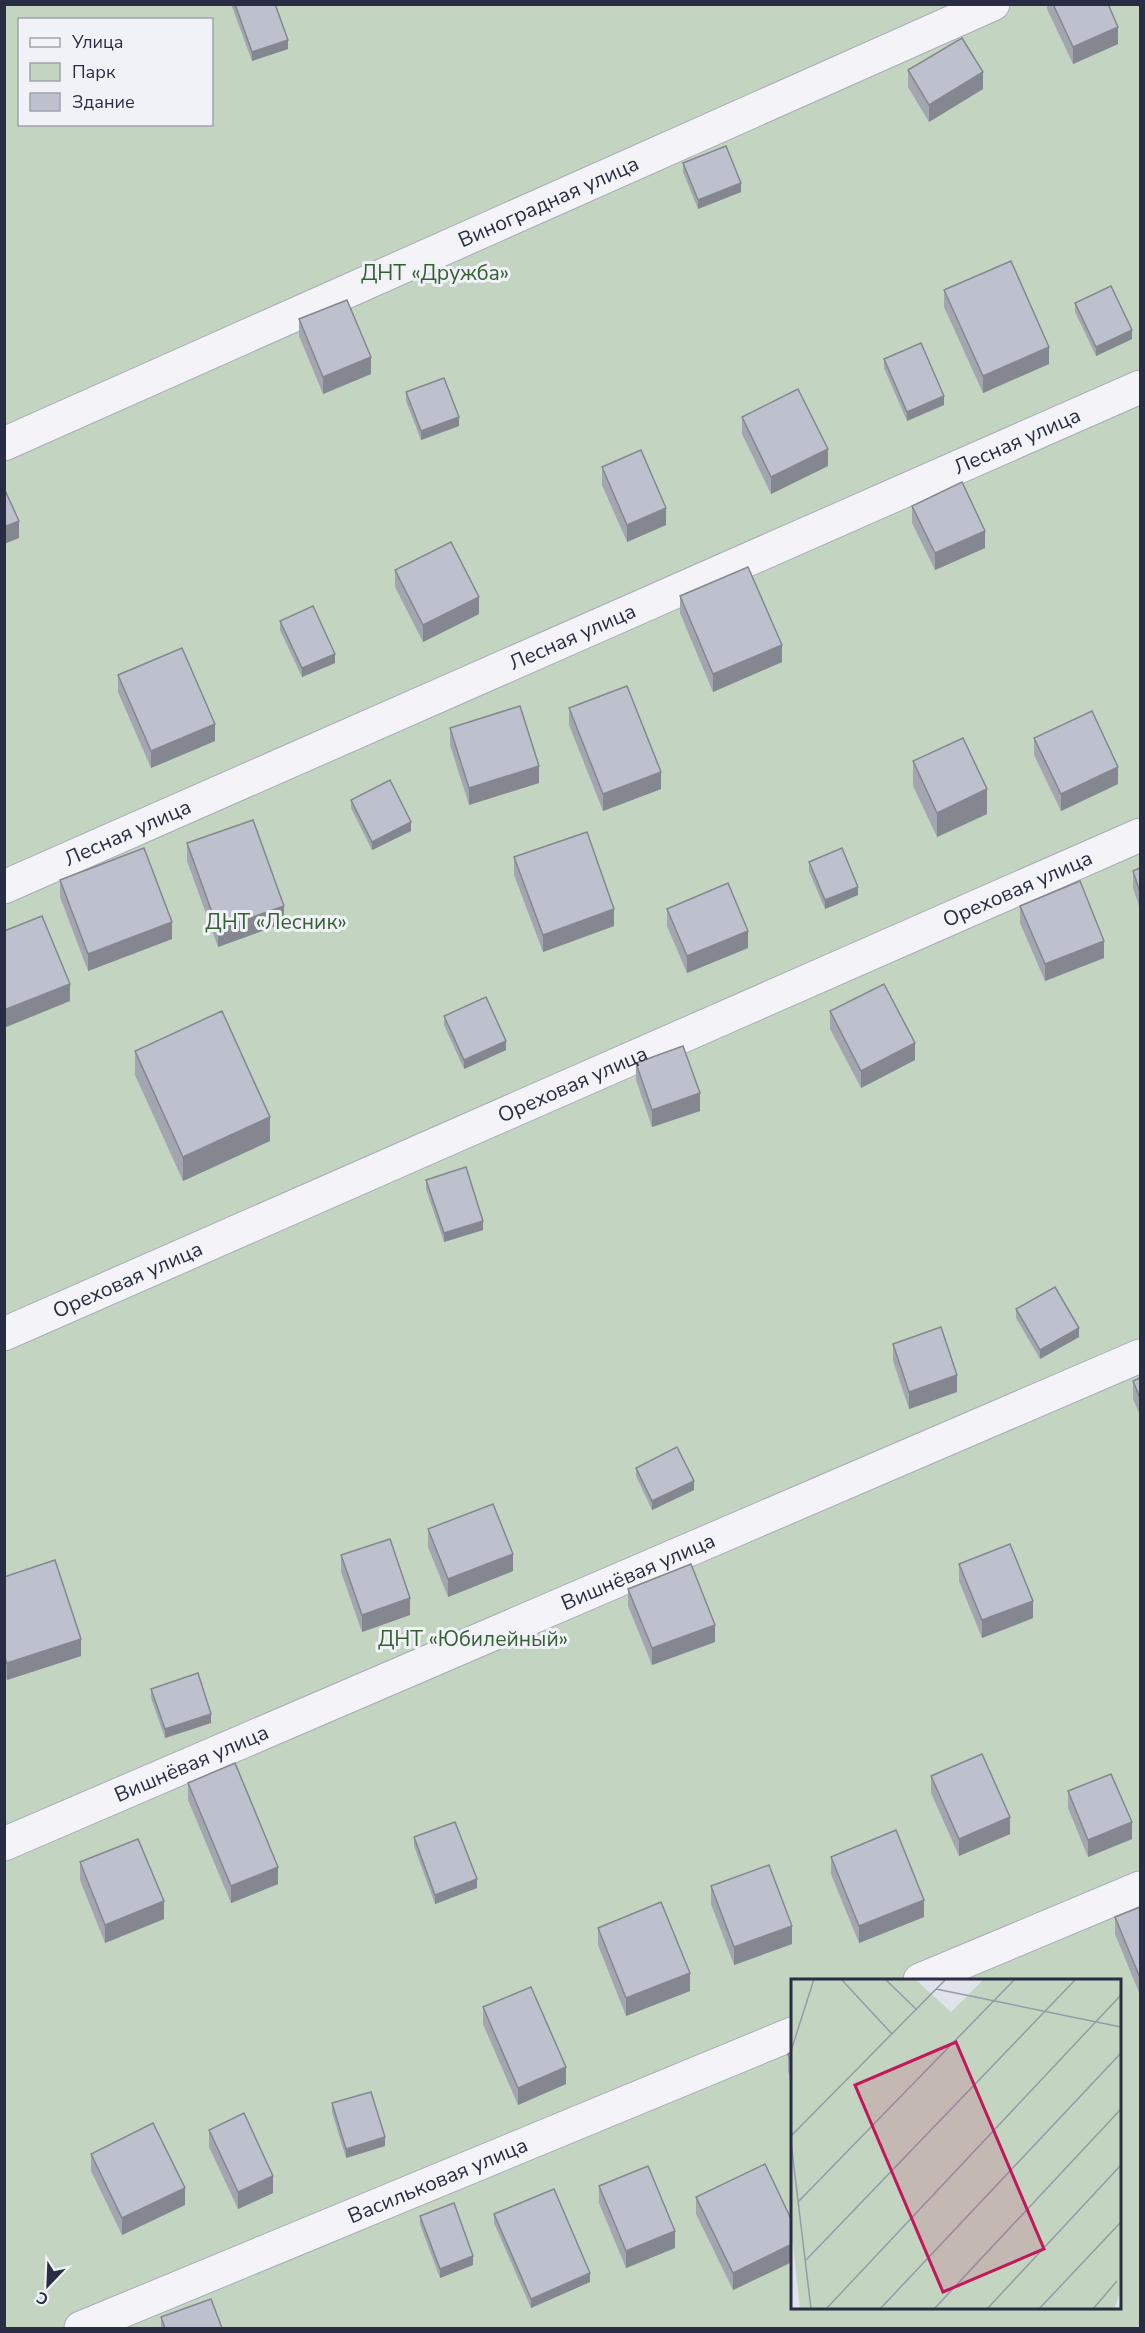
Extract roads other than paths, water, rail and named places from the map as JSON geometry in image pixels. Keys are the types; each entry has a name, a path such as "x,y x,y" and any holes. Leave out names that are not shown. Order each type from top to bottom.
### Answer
{"street":[{"name":"Виноградная улица","path":"4,444 993,4"},
{"name":"Лесная улица","path":"4,887 1140,387"},
{"name":"Ореховая улица","path":"4,1334 1140,835"},
{"name":"Вишнёвая улица","path":"4,1844 1140,1356"},
{"path":"922,1979 1140,1888"},
{"name":"Васильковая улица","path":"81,2328 791,2034"}],"park label":[{"name":"ДНТ «Дружба»","path":"435,273"},
{"name":"ДНТ «Лесник»","path":"276,922"},
{"name":"ДНТ «Юбилейный»","path":"473,1639"}]}
